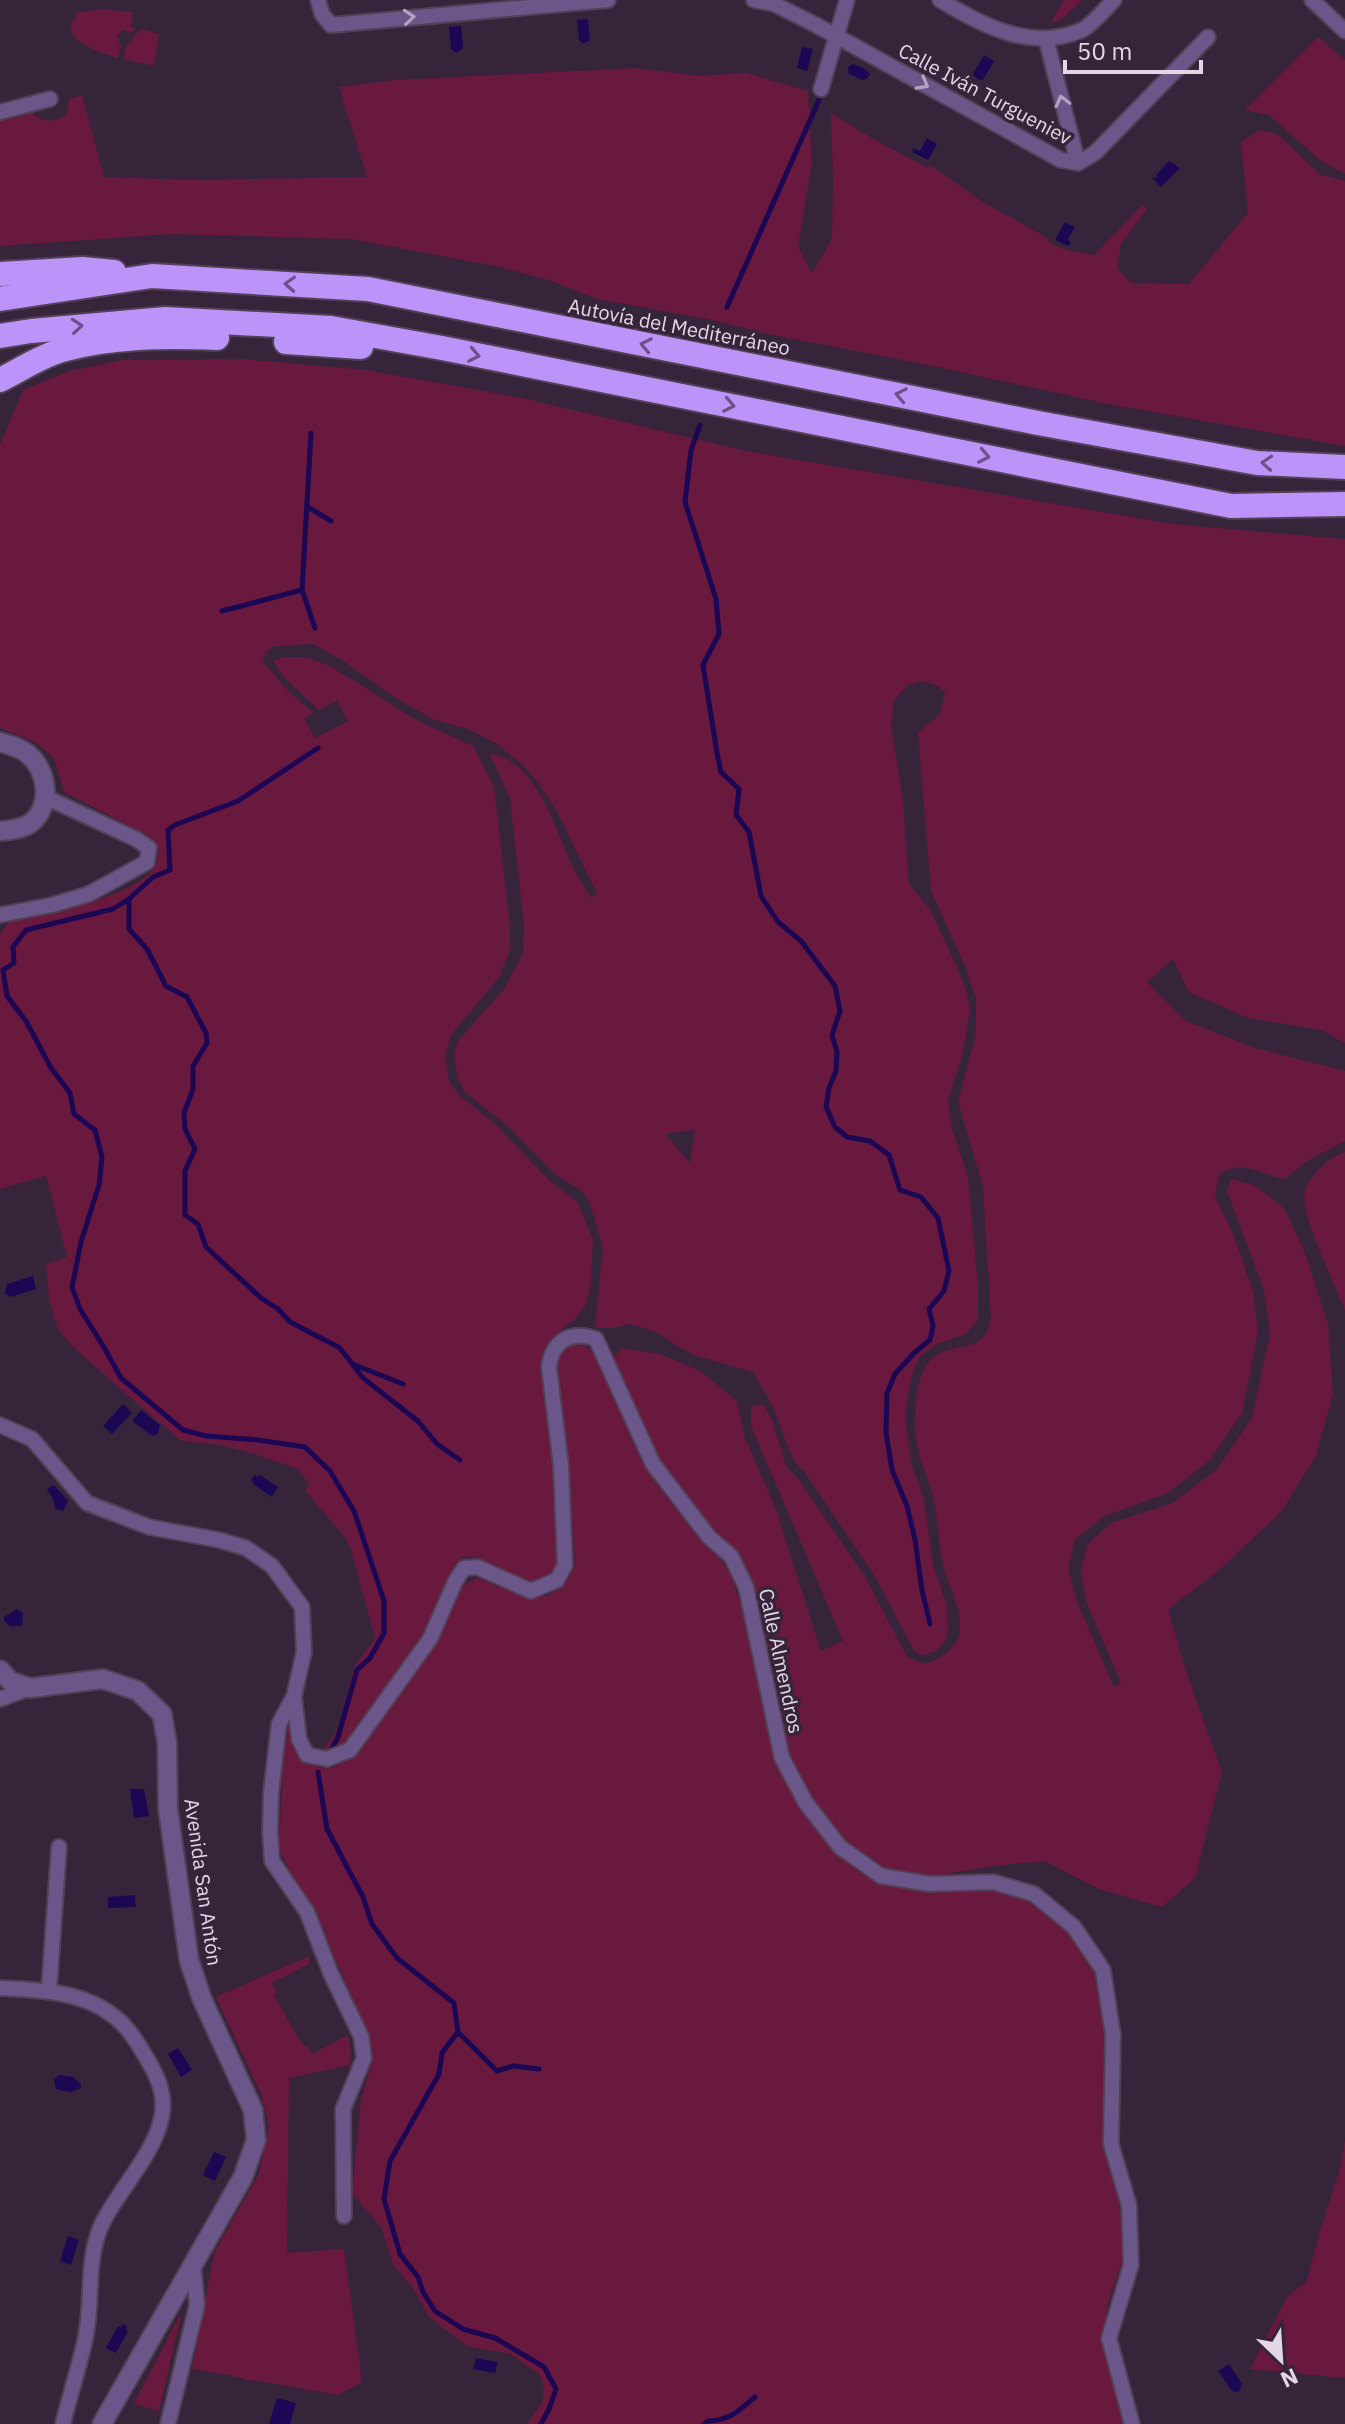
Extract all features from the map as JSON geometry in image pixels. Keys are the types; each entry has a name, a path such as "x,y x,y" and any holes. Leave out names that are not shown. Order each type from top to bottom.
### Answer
{"highway":[{"path":"0,274 82,269 152,276"},
{"name":"Autovía del Mediterráneo","path":"0,299 152,276 368,289 1038,423 1257,463 1345,467"},
{"path":"0,336 165,319 331,328 1231,506 1345,504"},
{"path":"0,380 59,350 109,341 191,337 360,347 442,348"}],"street":[{"path":"318,0 322,14 331,25 608,0"},
{"name":"Calle Iván Turgueniev","path":"754,0 774,4 1061,160 1078,163 1095,153 1208,37"},
{"path":"821,89 847,0"},
{"path":"940,0 990,27 1020,37 1046,39 1084,29 1114,0"},
{"path":"1312,0 1345,31"},
{"path":"1046,39 1078,163"},
{"path":"0,112 50,99"},
{"path":"0,742 28,753 45,780 41,810 31,822 17,829 0,831"},
{"path":"0,915 89,894 147,862 149,848 136,839 45,797"},
{"name":"Calle Almendros","path":"294,1696 299,1739 307,1755 327,1759 350,1750 430,1639 464,1568 477,1567 531,1591 557,1580 565,1565 561,1466 549,1367 551,1354 561,1340 584,1334 596,1339 653,1464 709,1537 731,1556 746,1587 782,1758 806,1803 840,1847 881,1876 930,1884 993,1882 1034,1894 1074,1927 1103,1970 1113,2035 1111,2144 1129,2205 1131,2265 1109,2338 1132,2424"},
{"name":"Calle Almendros","path":"0,1425 32,1439 87,1503 149,1527 246,1548 272,1566 302,1607 304,1652 294,1696 279,1724 271,1793 272,1861 307,1912 331,1974 361,2036 364,2058 343,2109 344,2216"},
{"path":"0,1670 10,1681 30,1688"},
{"name":"Avenida San Antón","path":"30,1688 103,1679 138,1691 162,1714 167,1742 168,1809 189,1960 202,1999 253,2110 256,2140 243,2177 102,2424"},
{"path":"0,1699 30,1688"},
{"path":"49,1990 59,1847"},
{"path":"0,1988 49,1990 86,2000 116,2017 155,2072 164,2095 161,2121 152,2142 101,2227 90,2270 87,2333 63,2424"},
{"path":"168,2424 197,2305 192,2263"}],"shaded area":[{"path":"1064,0 1082,0 1061,20 1051,22"},
{"path":"102,9 133,12 131,27 136,28 131,33 123,30 117,36 121,46 118,58 82,43 71,31 71,24 77,16 75,13"},
{"path":"588,19 590,40 583,44 579,40 577,20"},
{"path":"461,26 463,48 456,53 451,49 449,27"},
{"path":"141,29 159,34 154,66 123,59 126,46"},
{"path":"1318,37 1345,60 1345,174 1320,160 1269,115 1245,110"},
{"path":"802,47 813,49 807,71 797,68"},
{"path":"984,55 994,61 983,80 973,74"},
{"path":"853,64 870,74 867,79 849,74 848,67"},
{"path":"635,68 699,76 746,73 808,91 812,162 798,247 812,273 832,239 831,113 928,168 930,165 983,202 1066,250 1094,255 1143,205 1147,209 1121,244 1117,268 1131,283 1189,284 1248,213 1241,142 1260,130 1277,134 1321,175 1345,181 1345,446 1103,403 707,319 597,299 551,281 500,267 351,239 172,234 0,246 0,119 30,111 43,120 57,119 67,115 69,99 82,95 104,177 192,180 367,177 339,87 396,80"},
{"path":"927,138 937,144 928,160 912,152 914,148 920,151"},
{"path":"1169,161 1180,168 1161,187 1153,179 1158,178 1156,175"},
{"path":"1065,222 1075,227 1068,239 1071,244 1068,246 1055,240"},
{"path":"242,359 366,370 522,398 746,451 1173,524 1345,539 1345,1043 1321,1030 1248,1018 1189,992 1173,959 1147,982 1186,1021 1255,1048 1345,1071 1345,1141 1307,1161 1285,1179 1244,1168 1219,1174 1215,1197 1233,1234 1253,1292 1258,1332 1242,1413 1210,1460 1168,1493 1105,1516 1075,1539 1068,1568 1077,1602 1114,1687 1121,1683 1086,1601 1081,1570 1088,1544 1111,1523 1173,1503 1218,1468 1252,1418 1270,1334 1264,1290 1227,1191 1231,1179 1254,1185 1285,1209 1305,1253 1328,1324 1333,1394 1316,1456 1281,1512 1217,1572 1168,1609 1186,1671 1222,1772 1195,1878 1162,1907 1099,1889 1044,1861 922,1878 878,1869 846,1844 827,1820 787,1753 760,1615 736,1552 705,1522 665,1471 613,1358 622,1348 660,1354 700,1371 737,1401 744,1435 776,1510 821,1651 843,1641 751,1426 751,1405 764,1405 772,1420 786,1466 799,1480 866,1578 907,1657 925,1664 953,1646 959,1634 960,1619 944,1568 934,1501 916,1440 918,1385 932,1358 982,1339 991,1318 983,1186 958,1102 976,1034 976,998 966,968 931,891 918,733 940,714 945,692 936,685 922,681 908,685 894,700 891,725 903,802 909,884 931,911 959,972 970,1012 962,1055 948,1102 952,1129 968,1177 978,1286 978,1320 966,1334 937,1344 919,1357 911,1378 905,1415 911,1462 924,1499 933,1566 947,1606 945,1641 936,1651 924,1655 915,1652 874,1575 794,1459 773,1407 753,1372 696,1356 655,1331 628,1324 595,1328 603,1248 589,1200 581,1190 555,1174 509,1127 465,1092 458,1079 454,1054 459,1040 505,988 523,953 524,926 510,798 489,753 520,768 532,782 581,882 591,898 597,894 559,815 540,785 522,764 497,744 468,729 432,719 313,644 275,646 266,651 263,662 290,693 314,713 304,718 315,738 348,721 337,701 319,710 285,679 273,661 283,657 305,657 330,666 420,722 473,746 494,787 510,949 500,976 451,1035 445,1056 449,1081 459,1095 495,1124 548,1179 578,1203 593,1240 591,1282 586,1305 542,1352 541,1370 556,1452 560,1563 547,1577 534,1582 520,1580 480,1559 469,1556 459,1561 450,1573 427,1626 360,1730 337,1751 322,1749 340,1722 357,1663 375,1638 345,1537 305,1491 309,1485 298,1469 221,1445 182,1441 72,1346 58,1329 49,1300 46,1264 67,1257 46,1176 0,1189 0,934 9,921 88,903 129,887 155,866 158,854 145,834 64,792 54,758 35,742 0,728 0,445 23,390 70,371 123,360","holes":["695,1130 690,1163 665,1134"]},
{"path":"1345,1152 1345,1311 1312,1232 1304,1201 1307,1185 1316,1173 1327,1162"},
{"path":"33,1276 36,1289 10,1297 5,1293 7,1284"},
{"path":"575,1344 587,1347 595,1356 639,1456 655,1482 687,1523 715,1550 731,1576 745,1616 774,1758 791,1792 824,1840 858,1871 881,1881 937,1890 997,1890 1032,1900 1070,1934 1097,1977 1106,2032 1117,2187 1126,2250 1108,2303 1103,2342 1128,2424 527,2424 542,2403 544,2389 540,2375 511,2354 467,2346 429,2317 413,2288 394,2266 381,2227 352,2193 361,2100 369,2072 369,2037 312,1906 290,1873 279,1847 283,1763 289,1721 301,1750 313,1765 327,1769 341,1763 370,1735 424,1661 454,1599 464,1586 477,1578 522,1596 548,1596 567,1582 575,1564 567,1438 554,1373 555,1358 561,1349"},
{"path":"123,1404 132,1413 112,1434 103,1426"},
{"path":"141,1410 160,1425 158,1434 152,1436 132,1421"},
{"path":"255,1475 278,1487 272,1497 253,1484 251,1480"},
{"path":"54,1485 68,1501 63,1511 55,1509 47,1489"},
{"path":"17,1609 23,1613 22,1626 10,1626 4,1617"},
{"path":"130,1789 144,1789 149,1816 134,1818"},
{"path":"135,1895 136,1907 108,1908 108,1897"},
{"path":"309,1956 309,1964 272,1983 277,1993 274,1996 304,2047 307,2045 312,2054 348,2035 351,2052 350,2065 289,2078 287,2253 344,2249 362,2382 338,2395 192,2369 214,2253 259,2174 269,2126 261,2094 216,1997"},
{"path":"178,2048 192,2070 181,2077 168,2054"},
{"path":"59,2075 73,2077 81,2088 70,2092 56,2089 54,2080"},
{"path":"1345,2140 1345,2378 1250,2369 1287,2297 1307,2281 1339,2172"},
{"path":"214,2152 226,2157 215,2181 203,2175"},
{"path":"68,2236 79,2240 71,2265 60,2261"},
{"path":"182,2311 159,2411 134,2404"},
{"path":"123,2324 128,2331 116,2353 106,2348 118,2326"},
{"path":"476,2358 498,2362 495,2373 473,2369"},
{"path":"1229,2364 1242,2384 1239,2392 1232,2391 1218,2371"},
{"path":"277,2398 296,2403 290,2424 269,2424"}],"waterway":[{"path":"727,307 819,100"},
{"path":"700,425 691,450 685,502 716,599 719,634 703,665 721,772 739,789 736,815 749,832 761,896 778,922 801,941 835,986 840,1011 832,1035 837,1052 836,1071 826,1107 835,1127 847,1137 870,1141 889,1155 900,1190 921,1197 938,1218 949,1271 944,1291 929,1309 933,1326 930,1340 895,1374 887,1393 886,1433 892,1470 907,1506 930,1624"},
{"path":"311,433 302,590 315,628"},
{"path":"308,507 331,521"},
{"path":"222,611 302,590"},
{"path":"318,748 238,801 168,830 170,870 153,877 113,909 26,930 13,947 14,963 3,970 7,996 70,1093 74,1114 95,1130 102,1157 99,1185 81,1242 72,1287 80,1309 121,1378 183,1430 206,1436 305,1447 330,1471 354,1511 384,1601 384,1633 370,1658 357,1670 332,1748"},
{"path":"129,899 129,929 147,949 166,986 187,997 206,1033 207,1043 193,1066 193,1089 184,1113 185,1129 195,1149 185,1171 185,1215 198,1224 206,1247 261,1298 290,1322 340,1348 363,1378 418,1421 437,1444 460,1460"},
{"path":"355,1365 403,1384"},
{"path":"318,1772 327,1829 363,1897 372,1924 397,1958 454,2003 458,2032 442,2053 439,2074 390,2161 384,2199 400,2254 418,2277 435,2311 463,2329 495,2338 544,2367 556,2389 541,2424"},
{"path":"458,2032 497,2071 513,2066 539,2069"},
{"path":"704,2424 728,2417 755,2397"}]}
